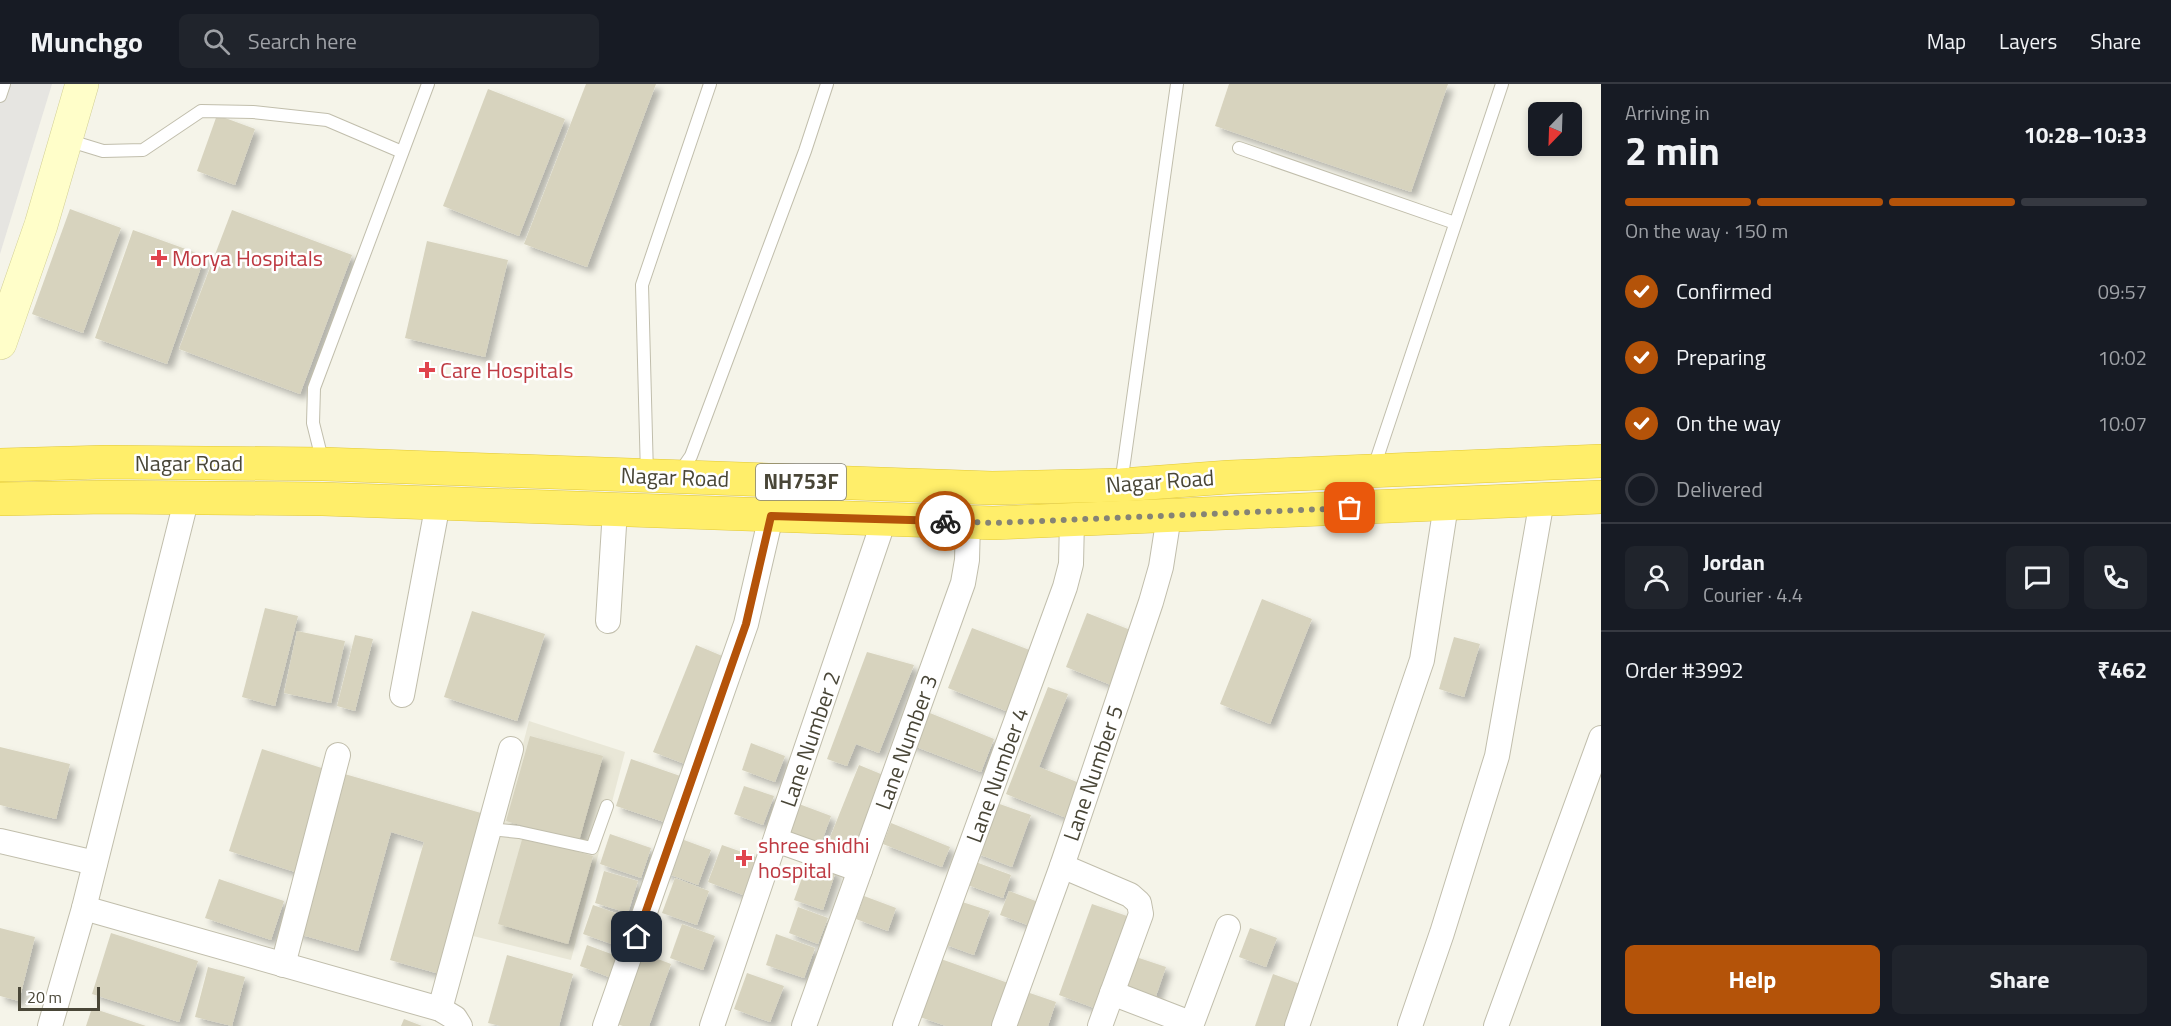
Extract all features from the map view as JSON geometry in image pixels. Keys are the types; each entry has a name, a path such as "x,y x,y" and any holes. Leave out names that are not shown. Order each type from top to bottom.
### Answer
{"highway":[{"name":"Nagar Road","path":"0,465 105,462 324,464 992,488 1121,485 1229,477 1601,461"},
{"path":"1229,477 1230,513"},
{"name":"Nagar Road","path":"0,499 187,497 324,499 968,522 1072,520 1601,497"}],"street":[{"path":"0,343 41,225 81,84"},
{"path":"50,1026 84,908 187,497"},
{"path":"1410,1026 1442,933 1497,756 1542,500"},
{"path":"402,694 438,503"},
{"path":"1297,1026 1422,660 1446,505"},
{"path":"608,621 615,510"},
{"path":"606,1026 746,624 771,516"},
{"name":"Lane Number 5","path":"1004,1026 1062,866 1151,602 1161,567 1169,516"},
{"name":"Lane Number 2","path":"712,1026 884,520"},
{"name":"Lane Number 4","path":"905,1026 1065,587 1071,564 1072,520"},
{"name":"Lane Number 3","path":"804,1026 963,583 967,560 968,522"},
{"path":"1496,1026 1601,738"},
{"path":"440,1009 511,749"},
{"path":"284,965 338,755"},
{"path":"776,840 860,870"},
{"path":"0,841 95,863"},
{"path":"1062,866 1130,895 1139,903 1142,914 1100,1026"},
{"path":"84,908 440,1009 455,1018 460,1026"},
{"path":"1112,993 1182,1020 1189,1026 1228,927"}],"lane":[{"path":"0,96 4,84"},
{"path":"324,464 313,423 314,388 428,84"},
{"path":"710,84 642,285 662,476 691,456 805,151 827,84"},
{"path":"1121,485 1177,84"},
{"path":"1372,471 1502,84"},
{"path":"64,139 102,151 143,150 201,111 253,112 327,120 402,152"},
{"path":"1239,148 1455,223"},
{"path":"490,829 519,832 592,848 607,806"}],"shaded area":[{"path":"0,84 52,84 0,254"},
{"path":"529,721 625,752 571,960 473,936"}],"building":[{"path":"586,84 656,84 587,267 524,244"},
{"path":"1229,84 1448,84 1411,192 1215,126"},
{"path":"488,89 565,119 519,236 443,206"},
{"path":"217,115 255,129 235,185 197,171"},
{"path":"70,209 121,228 83,333 32,314"},
{"path":"232,210 352,255 300,394 179,349"},
{"path":"133,230 205,256 167,364 95,338"},
{"path":"427,241 508,260 485,357 405,338"},
{"path":"1262,599 1312,619 1270,724 1220,704"},
{"path":"265,608 298,616 275,706 242,697"},
{"path":"472,611 545,634 517,721 444,697"},
{"path":"1087,613 1133,631 1111,685 1066,667"},
{"path":"972,628 1040,654 1016,715 948,688"},
{"path":"297,631 345,641 331,703 284,693"},
{"path":"355,635 373,639 355,711 337,706"},
{"path":"1454,637 1480,644 1464,697 1439,689"},
{"path":"696,645 727,658 685,764 653,752"},
{"path":"867,652 914,665 879,753 856,744 847,766 827,759"},
{"path":"1048,687 1068,694 1039,767 1087,786 1074,821 1006,794"},
{"path":"920,709 994,739 981,772 906,743"},
{"path":"530,736 603,756 579,841 506,821"},
{"path":"751,743 785,756 775,782 742,770"},
{"path":"0,747 70,764 56,819 0,805"},
{"path":"262,749 328,770 295,872 229,851"},
{"path":"631,759 686,778 670,824 616,806"},
{"path":"859,765 888,777 858,852 829,840"},
{"path":"341,773 488,815 443,975 390,960 424,842 391,832 358,951 295,933"},
{"path":"744,786 774,796 763,825 734,814"},
{"path":"991,801 1031,815 1012,867 973,852"},
{"path":"799,804 831,816 818,852 786,840"},
{"path":"891,823 950,847 942,867 883,844"},
{"path":"610,834 651,848 641,878 600,864"},
{"path":"523,836 593,856 568,944 498,924"},
{"path":"676,837 711,850 698,885 663,872"},
{"path":"722,845 756,857 743,895 708,882"},
{"path":"808,861 836,871 823,910 794,900"},
{"path":"973,861 1011,875 1003,898 965,884"},
{"path":"604,871 638,881 628,913 595,903"},
{"path":"675,878 709,891 697,925 662,913"},
{"path":"219,879 284,901 271,940 205,918"},
{"path":"1009,891 1041,903 1033,927 1000,915"},
{"path":"864,896 896,908 888,931 856,919"},
{"path":"956,900 990,911 974,955 941,943"},
{"path":"1092,904 1127,916 1094,1008 1059,995"},
{"path":"593,905 630,918 620,947 583,934"},
{"path":"798,907 828,918 818,944 789,933"},
{"path":"682,924 715,936 703,970 670,958"},
{"path":"0,928 35,937 19,1001 0,996"},
{"path":"1250,928 1277,938 1266,967 1239,957"},
{"path":"111,933 198,961 179,1022 92,994"},
{"path":"776,934 815,948 804,978 766,965"},
{"path":"587,945 622,958 614,979 580,966"},
{"path":"642,953 671,964 649,1026 623,1026 617,1024"},
{"path":"507,955 573,974 559,1026 501,1026 488,1023"},
{"path":"1133,956 1166,967 1155,999 1122,987"},
{"path":"941,959 1008,983 992,1026 946,1026 920,1017"},
{"path":"208,967 245,977 232,1026 195,1017"},
{"path":"747,973 784,986 770,1022 734,1009"},
{"path":"1273,974 1303,985 1289,1026 1255,1026"},
{"path":"1024,991 1056,1002 1048,1026 1011,1026"},
{"path":"92,1008 146,1026 86,1026"},
{"path":"404,1019 422,1026 401,1026"}],"way so far":[{"path":"945,521 993,523 1350,508"}],"place":[{"name":"Morya Hospitals","path":"159,258"},
{"name":"Care Hospitals","path":"427,370"},
{"name":"shree shidhi hospital","path":"744,858"}],"route":[{"path":"637,937 746,624 771,516 945,521"}]}
